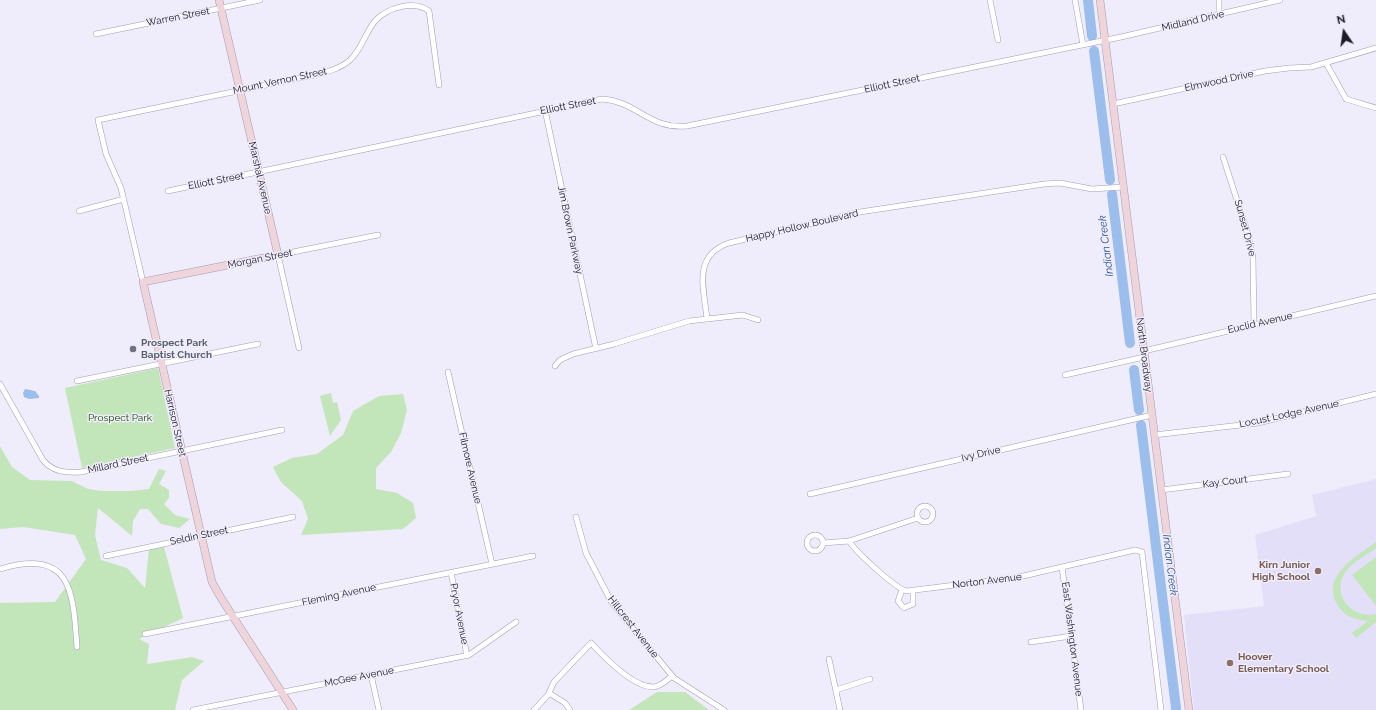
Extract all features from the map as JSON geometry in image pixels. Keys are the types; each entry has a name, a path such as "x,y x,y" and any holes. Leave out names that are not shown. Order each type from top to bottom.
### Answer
{"street":[{"name":"Marshal Avenue","path":"219,0 299,348"},
{"name":"Warren Street","path":"96,34 260,0"},
{"path":"990,0 998,40"},
{"path":"1075,0 1083,45"},
{"name":"North Broadway","path":"1100,0 1189,710"},
{"path":"1219,0 1219,14"},
{"name":"Midland Drive","path":"1105,40 1280,0"},
{"name":"Mount Vernon Street","path":"98,120 326,72 342,66 352,58 368,31 382,16 405,3 418,2 429,11 439,85"},
{"name":"Elliott Street","path":"168,191 595,100 611,100 626,104 661,125 670,127 687,126 1105,40"},
{"name":"Elmwood Drive","path":"1113,104 1265,71 1311,67 1376,48"},
{"path":"1326,62 1346,99 1354,104 1376,108"},
{"name":"Jim Brown Parkway","path":"545,110 596,349"},
{"name":"Harrison Street","path":"98,120 106,154 119,181 124,199 212,582 293,710"},
{"name":"Sunset Drive","path":"1223,157 1247,231 1253,256 1254,325"},
{"name":"Happy Hollow Boulevard","path":"707,319 703,277 704,264 715,249 729,243 860,212 1044,184 1060,183 1092,189 1123,187"},
{"path":"79,211 124,199"},
{"name":"Morgan Street","path":"143,282 378,235"},
{"name":"Euclid Avenue","path":"1065,375 1254,325 1376,296"},
{"path":"555,366 566,357 683,323 743,315 758,320"},
{"path":"77,381 258,344"},
{"name":"Filmore Avenue","path":"448,372 492,564"},
{"name":"Millard Street","path":"0,384 40,456 46,464 56,470 66,473 81,472 282,430"},
{"name":"Locust Lodge Avenue","path":"1154,435 1258,423 1376,394"},
{"name":"Ivy Drive","path":"810,494 1152,415"},
{"name":"Kay Court","path":"1161,490 1288,474"},
{"name":"Seldin Street","path":"106,556 293,517"},
{"name":"Hillcrest Avenue","path":"576,517 586,553 607,595 672,676 724,710"},
{"path":"823,543 849,541 918,518"},
{"path":"849,541 854,549 902,590 898,601 901,606 908,608 914,601 913,590"},
{"name":"Norton Avenue","path":"902,590 913,590 1019,577 1134,550 1142,552 1161,710"},
{"name":"Fleming Avenue","path":"145,634 533,556"},
{"path":"0,569 28,564 49,566 61,573 68,584 72,596 77,647"},
{"name":"East Washington Avenue","path":"1062,567 1081,710"},
{"name":"Pryor Avenue","path":"451,572 467,656"},
{"name":"McGee Avenue","path":"193,710 467,656 516,622"},
{"path":"1031,642 1071,636"},
{"path":"534,710 549,693 554,682 591,643 615,666 643,684 654,687 672,676"},
{"path":"829,659 840,710"},
{"path":"371,675 378,710"},
{"path":"836,690 870,679"},
{"path":"549,693 566,703 570,710"}],"shaded area":[{"name":"Kirn Junior High School","path":"1376,479 1376,710 1194,710 1184,615 1264,606 1255,535 1316,516 1312,495"}],"green space":[{"name":"Prospect Park","path":"158,368 175,448 82,468 65,388"},
{"path":"331,393 333,403 337,402 341,420 330,436 320,396"},
{"path":"403,394 407,410 401,433 391,452 376,468 376,489 397,493 413,503 416,518 403,529 301,535 308,519 302,501 281,482 273,467 292,458 317,454 343,435 353,411 379,396"},
{"path":"0,446 12,467 30,480 72,481 88,489 103,491 131,491 149,489 159,469 166,471 159,484 169,490 169,498 164,504 175,515 190,519 179,528 161,524 148,509 140,509 133,521 132,536 98,508 95,535 101,560 127,568 145,588 149,549 164,547 183,618 139,639 149,644 147,664 192,657 204,661 182,680 175,710 0,710 0,603 55,602 86,559 75,535 23,527 0,529"},
{"path":"1376,542 1376,548 1346,571 1340,588 1342,596 1351,609 1367,615 1376,614 1376,622 1356,638 1352,633 1368,621 1350,617 1343,612 1337,604 1333,594 1334,584 1337,575 1343,567"},
{"path":"1376,557 1376,606 1352,575"},
{"path":"657,692 685,692 709,710 629,710"}],"water":[{"path":"25,389 35,391 39,398 29,399 24,397 23,393"}],"waterway":[{"name":"Indian Creek","path":"1088,0 1092,36"},
{"name":"Indian Creek","path":"1094,51 1110,180"},
{"name":"Indian Creek","path":"1112,194 1130,343"},
{"name":"Indian Creek","path":"1134,370 1139,410"},
{"name":"Indian Creek","path":"1141,425 1176,708"}],"place":[{"name":"Prospect Park Baptist Church","path":"133,349"},
{"name":"Kirn Junior High School","path":"1318,571"},
{"name":"Hoover Elementary School","path":"1230,663"}]}
